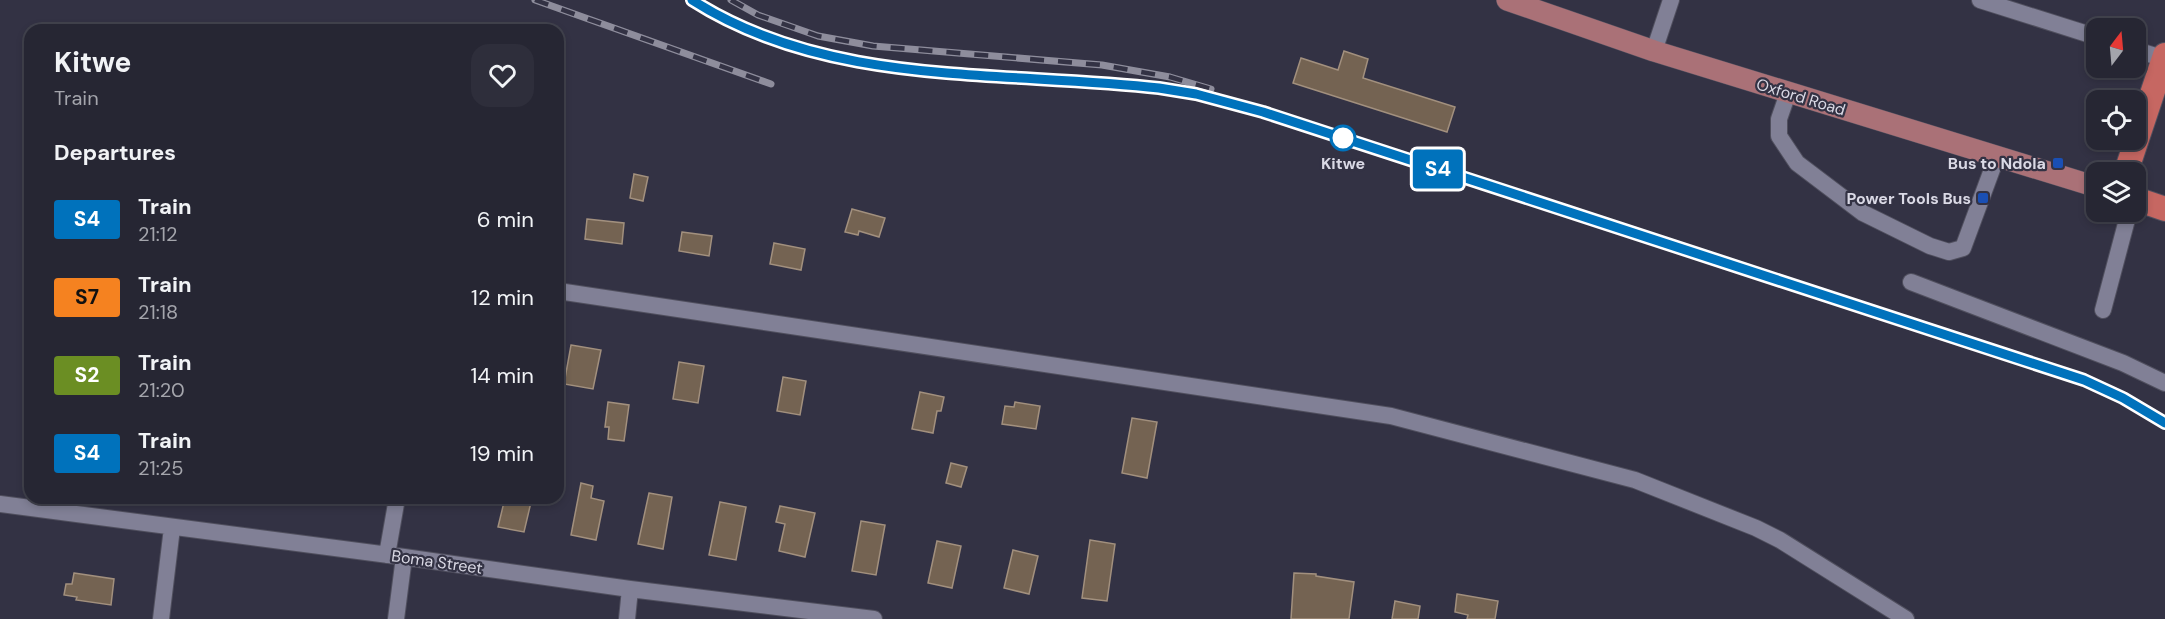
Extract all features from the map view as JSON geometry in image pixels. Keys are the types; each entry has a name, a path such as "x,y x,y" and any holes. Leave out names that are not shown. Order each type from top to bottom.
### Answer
{"highway":[{"path":"2129,162 2165,57"},
{"path":"2146,202 2165,209"}],"main road":[{"name":"Oxford Road","path":"1507,0 1654,51 2086,184"}],"street":[{"path":"1654,51 1671,0"},
{"path":"1980,0 2086,34"},
{"path":"2146,52 2165,57"},
{"path":"1788,93 1779,119 1779,136 1797,163 1863,213 1930,246 1949,252 1963,248 1997,156"},
{"path":"2103,310 2125,222"},
{"path":"1911,282 2123,363 2165,383"},
{"path":"564,292 1391,416 1635,480 1756,528 1780,540 1906,619"},
{"name":"Boma Street","path":"0,504 630,589 864,618"},
{"path":"396,619 395,556 398,504"},
{"path":"160,619 172,528"},
{"path":"627,619 630,589"}],"building":[{"path":"1344,51 1368,59 1363,78 1455,107 1447,132 1293,83 1301,58 1338,70"},
{"path":"634,174 648,177 643,201 630,198"},
{"path":"852,209 885,218 879,237 859,231 858,235 845,232"},
{"path":"587,219 624,223 622,244 585,239"},
{"path":"682,232 712,236 709,256 679,251"},
{"path":"774,243 805,249 801,270 770,264"},
{"path":"571,345 601,350 593,389 564,384"},
{"path":"679,362 704,366 698,403 673,399"},
{"path":"783,377 806,381 800,415 777,411"},
{"path":"920,392 944,397 941,411 937,411 933,433 912,429"},
{"path":"608,402 629,405 624,441 608,439 609,427 605,427"},
{"path":"1015,402 1040,406 1036,429 1002,424 1005,406 1014,407"},
{"path":"1132,418 1157,422 1147,478 1122,473"},
{"path":"951,463 967,467 961,487 946,483"},
{"path":"581,483 593,486 591,498 604,501 596,540 571,535"},
{"path":"649,493 672,497 663,549 638,544"},
{"path":"720,502 746,507 736,560 709,555"},
{"path":"504,504 531,504 524,532 498,527"},
{"path":"780,506 815,513 805,557 779,551 785,524 776,522"},
{"path":"861,521 885,525 876,575 852,571"},
{"path":"1090,540 1115,544 1107,601 1082,598"},
{"path":"937,541 961,546 952,588 928,583"},
{"path":"1013,550 1038,556 1029,594 1004,588"},
{"path":"74,573 114,579 111,605 76,600 77,597 64,595 66,584 72,584"},
{"path":"1294,573 1316,574 1316,576 1354,582 1349,619 1291,619"},
{"path":"1457,594 1498,601 1495,619 1467,619 1468,615 1455,612"},
{"path":"1395,601 1420,606 1418,619 1392,619"}],"railway":[{"path":"535,0 771,84"},
{"path":"692,0 745,28 801,48 859,62 918,71 1159,88 1196,94 1262,112 2084,379 2123,398 2165,423"},
{"path":"731,0 758,15 818,36 873,46 1102,65 1170,77 1211,89"}],"train":[{"name":"S4","path":"692,0 753,32 825,55 926,72 1159,88 1196,94 1263,112 2084,380 2123,398 2165,423"}],"place":[{"name":"Kitwe","path":"1343,138"},
{"name":"Bus to Ndola","path":"2058,163"},
{"name":"Power Tools Bus","path":"1983,198"}]}
